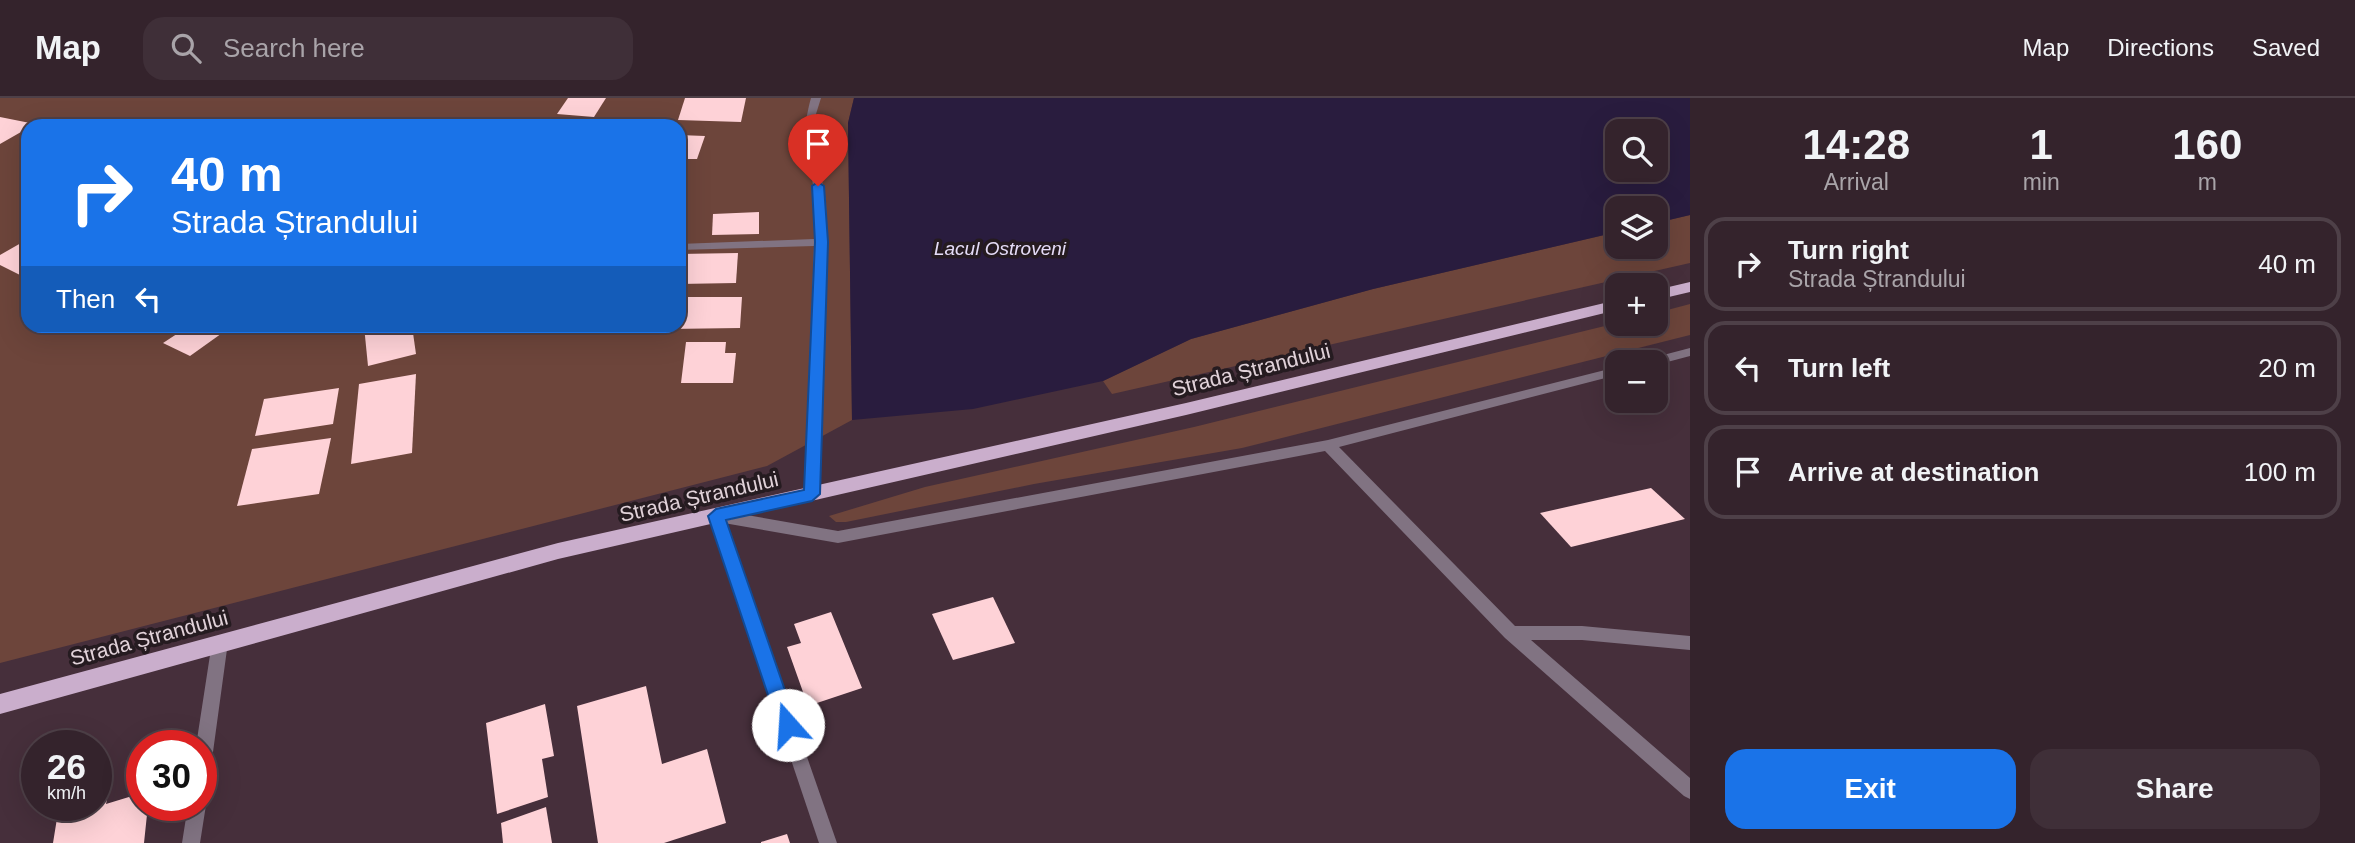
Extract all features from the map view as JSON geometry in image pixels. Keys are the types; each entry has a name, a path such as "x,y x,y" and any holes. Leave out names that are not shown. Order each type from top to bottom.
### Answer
{"main road":[{"path":"1668,292 1690,287"},
{"name":"Strada Ștrandului","path":"0,704 558,551 1186,409 1605,308"}],"street":[{"path":"812,494 821,202 808,156 808,131 816,98"},
{"path":"686,247 821,242"},
{"path":"1668,358 1690,352"},
{"path":"828,843 716,516 838,537 1328,445 1605,374"},
{"path":"1328,445 1511,633 1690,790"},
{"path":"1511,633 1582,633 1690,643"},
{"path":"207,730 220,642"},
{"path":"191,843 194,821"}],"shaded area":[{"path":"0,98 854,98 848,123 852,420 767,466 0,663"},
{"path":"1690,215 1690,263 1646,273 1605,273 1605,282 1112,394 1103,381 1191,339 1373,289 1605,235 1605,259 1668,259 1668,220"},
{"path":"1690,304 1690,335 1631,350 1605,350 1605,356 1242,448 1034,484 846,522 836,522 829,516 925,487 1194,427 1605,326 1605,336 1668,336 1668,310"}],"water":[{"name":"Lacul Ostroveni","path":"854,98 1690,98 1690,215 1668,220 1668,196 1605,196 1605,235 1373,289 1191,339 1103,381 973,409 852,420 848,123"}],"building":[{"path":"568,98 606,98 594,117 557,114"},
{"path":"685,98 746,98 741,122 678,119"},
{"path":"0,117 21,121 21,132 0,144"},
{"path":"686,135 705,136 697,159 686,159"},
{"path":"759,212 759,234 712,235 713,214"},
{"path":"21,243 21,276 0,265 0,255"},
{"path":"738,253 736,283 686,284 686,254"},
{"path":"686,297 742,297 740,328 686,329"},
{"path":"178,333 222,333 190,356 163,343"},
{"path":"365,333 413,333 416,354 368,366"},
{"path":"686,342 726,342 725,353 736,353 733,383 681,383"},
{"path":"416,374 412,453 351,464 359,384"},
{"path":"339,388 333,424 255,436 264,399"},
{"path":"331,438 319,494 237,506 252,449"},
{"path":"1651,488 1685,519 1571,547 1540,513"},
{"path":"993,597 1015,643 953,660 932,614"},
{"path":"831,612 862,688 808,706 787,647 801,643 794,624"},
{"path":"646,686 662,764 707,749 726,823 664,843 598,843 577,706"},
{"path":"545,704 554,756 542,759 548,797 497,814 486,723"},
{"path":"126,798 126,821 146,821 144,843 53,843 57,821 112,821 112,802"},
{"path":"546,807 552,843 503,843 501,823"},
{"path":"787,834 790,843 761,843 761,842"}],"route":[{"path":"788,725 716,516 812,494 821,242 821,202 818,186"}]}
